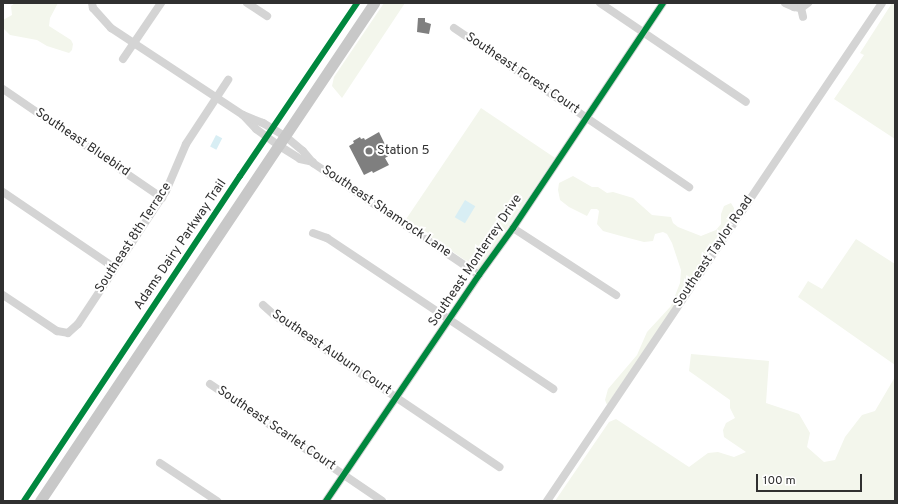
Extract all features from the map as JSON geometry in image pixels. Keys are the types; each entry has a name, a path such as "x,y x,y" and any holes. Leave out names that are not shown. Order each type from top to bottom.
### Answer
{"main road":[{"path":"40,501 374,3"}],"street":[{"name":"Southeast Shamrock Lane","path":"92,3 93,8 111,28 243,115 256,129 278,145 300,159 313,163"},
{"path":"123,59 161,3"},
{"path":"247,3 267,16"},
{"path":"600,3 746,102"},
{"name":"Southeast Monterrey Drive","path":"326,501 479,275 513,228 585,117 663,3"},
{"path":"786,3 794,7 805,6 803,17"},
{"name":"Southeast Taylor Road","path":"546,501 882,3"},
{"name":"Southeast Forest Court","path":"454,28 689,188"},
{"name":"Southeast 8th Terrace","path":"3,295 57,332 68,333 78,324 162,198 186,144 228,80"},
{"name":"Southeast Bluebird","path":"3,89 162,198"},
{"name":"Southeast Shamrock Lane","path":"243,115 263,123 285,136 303,151 313,163 479,275"},
{"path":"3,192 115,268"},
{"path":"513,228 616,295"},
{"path":"313,233 327,238 553,389"},
{"name":"Southeast Auburn Court","path":"263,305 274,315 499,466"},
{"name":"Southeast Scarlet Court","path":"210,384 382,501"},
{"path":"160,463 217,501"}],"shaded area":[{"path":"15,3 58,3 50,18 49,26 71,40 73,44 72,50 69,53 47,46 37,40 10,35 3,28 3,20 12,15 11,6"},
{"path":"384,3 405,3 342,98 332,86 334,77"},
{"path":"892,3 895,3 895,139 834,99 864,55 860,53"},
{"path":"481,108 555,158 479,270 406,220"},
{"path":"573,176 592,187 598,187 607,193 613,192 633,198 652,215 671,217 673,223 678,227 701,236 716,230 721,224 721,214 724,206 731,203 734,208 733,219 724,233 713,247 691,282 607,405 605,400 608,389 637,355 647,332 671,306 680,283 681,270 672,243 667,234 663,232 655,234 653,241 644,242 603,231 597,224 599,211 597,209 591,209 587,216 569,207 560,200 558,190 559,183"},
{"path":"856,239 895,264 895,365 798,297 808,281 822,289"},
{"path":"691,354 769,361 766,403 799,414 810,433 807,447 824,462 835,460 845,437 862,415 875,411 895,377 895,501 555,501 609,422 616,419 689,467 708,453 718,452 734,457 746,452 724,437 723,430 726,423 735,418 730,408 730,400 689,371"}],"water":[{"path":"216,135 222,138 216,150 210,147"},
{"path":"465,200 475,206 465,223 455,217"}],"building":[{"path":"418,18 425,18 425,22 431,24 429,34 417,32"},
{"name":"Station 5","path":"379,132 390,155 385,158 389,165 373,173 372,171 364,175 349,146 354,143 353,141 360,137 361,139 364,138 365,140"}],"cycle path":[{"name":"Adams Dairy Parkway Trail","path":"24,501 357,3"},
{"path":"326,501 479,275 513,228 663,3"}],"place":[{"name":"Station 5","path":"369,151"}]}
